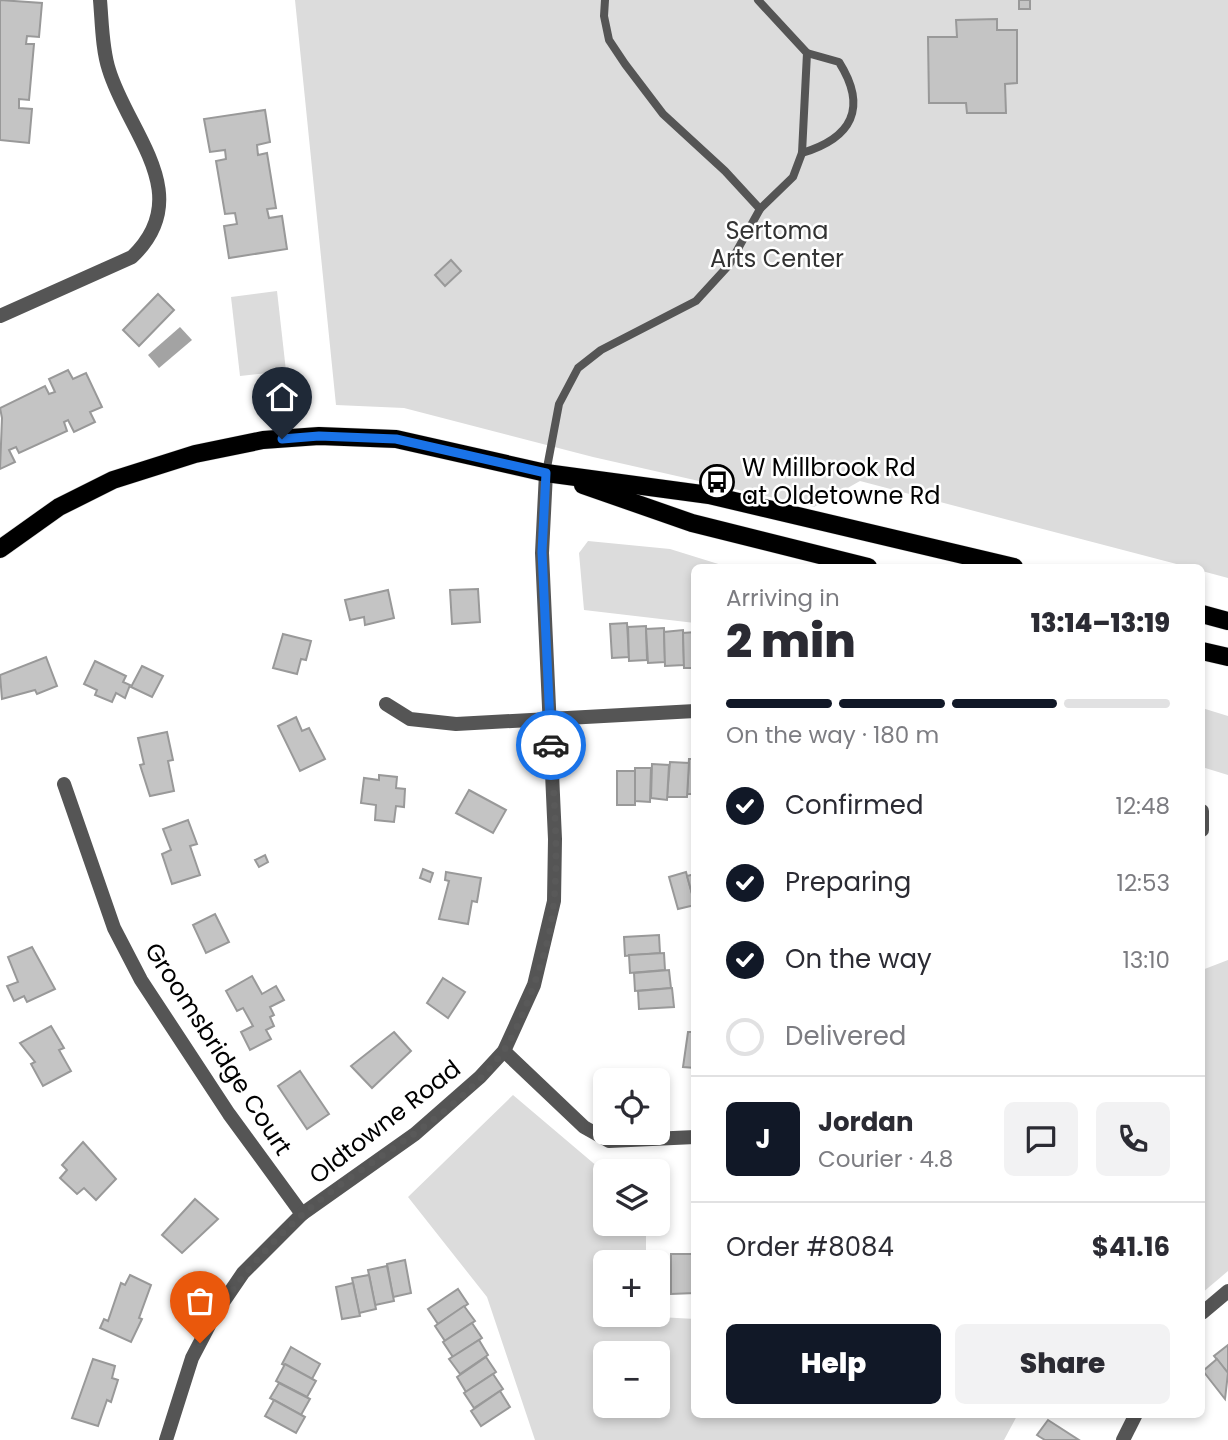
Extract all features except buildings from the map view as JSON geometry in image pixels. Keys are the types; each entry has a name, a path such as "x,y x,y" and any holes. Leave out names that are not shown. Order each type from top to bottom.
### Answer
{"main road":[{"path":"0,549 59,507 113,480 195,453 263,440 319,436 396,439 546,473 709,495 1001,564"},
{"path":"546,473 692,523 856,564"},
{"path":"1205,615 1228,621"},
{"path":"1205,652 1228,657"}],"street":[{"path":"0,316 132,257 148,242 154,230 159,191 153,163 108,68 100,0"},
{"name":"Oldtowne Road","path":"166,1440 192,1358 215,1314 243,1273 302,1214 415,1134 480,1077 504,1051 534,985 550,931 554,901 550,719 542,552 546,473"},
{"path":"386,704 410,719 456,724 691,711"},
{"name":"Groomsbridge Court","path":"64,784 114,928 141,980 229,1114 302,1214"},
{"path":"504,1051 584,1127 608,1141 691,1138"},
{"path":"1205,1310 1228,1291"},
{"path":"1123,1440 1134,1418"}],"lane":[{"path":"605,0 604,16 609,40 625,64 663,114 725,171 760,209"},
{"path":"758,0 807,53 839,62 849,78 852,119 839,135 802,153"},
{"path":"546,473 559,404 578,368 601,349 696,301 729,265 760,209 793,177 802,153 807,53"}],"green space":[{"name":"Sertoma Arts Center","path":"295,0 1228,0 1228,578 1205,572 1205,564 1177,564 860,481 814,507 593,457 404,408 336,405"},
{"path":"277,291 286,371 240,376 231,297"},
{"path":"588,541 670,549 718,564 691,564 691,623 584,610 579,553"},
{"path":"1205,709 1228,716 1228,775 1205,768"},
{"path":"1228,960 1228,1271 1205,1290 1205,969"},
{"path":"513,1095 593,1163 593,1236 646,1236 646,1250 593,1250 593,1327 670,1327 670,1318 691,1319 691,1418 1016,1418 1004,1440 535,1440 487,1297 408,1197"}],"shaded area":[{"path":"180,327 192,340 159,368 148,355"}],"way so far":[{"path":"200,1343 215,1314 243,1273 302,1214 415,1134 480,1077 504,1051 534,985 550,931 554,901 555,839 551,745"}],"place":[{"name":"W Millbrook Rd at Oldetowne Rd","path":"717,482"}],"route":[{"path":"282,439 319,436 396,439 546,473 542,552 551,745"}]}
